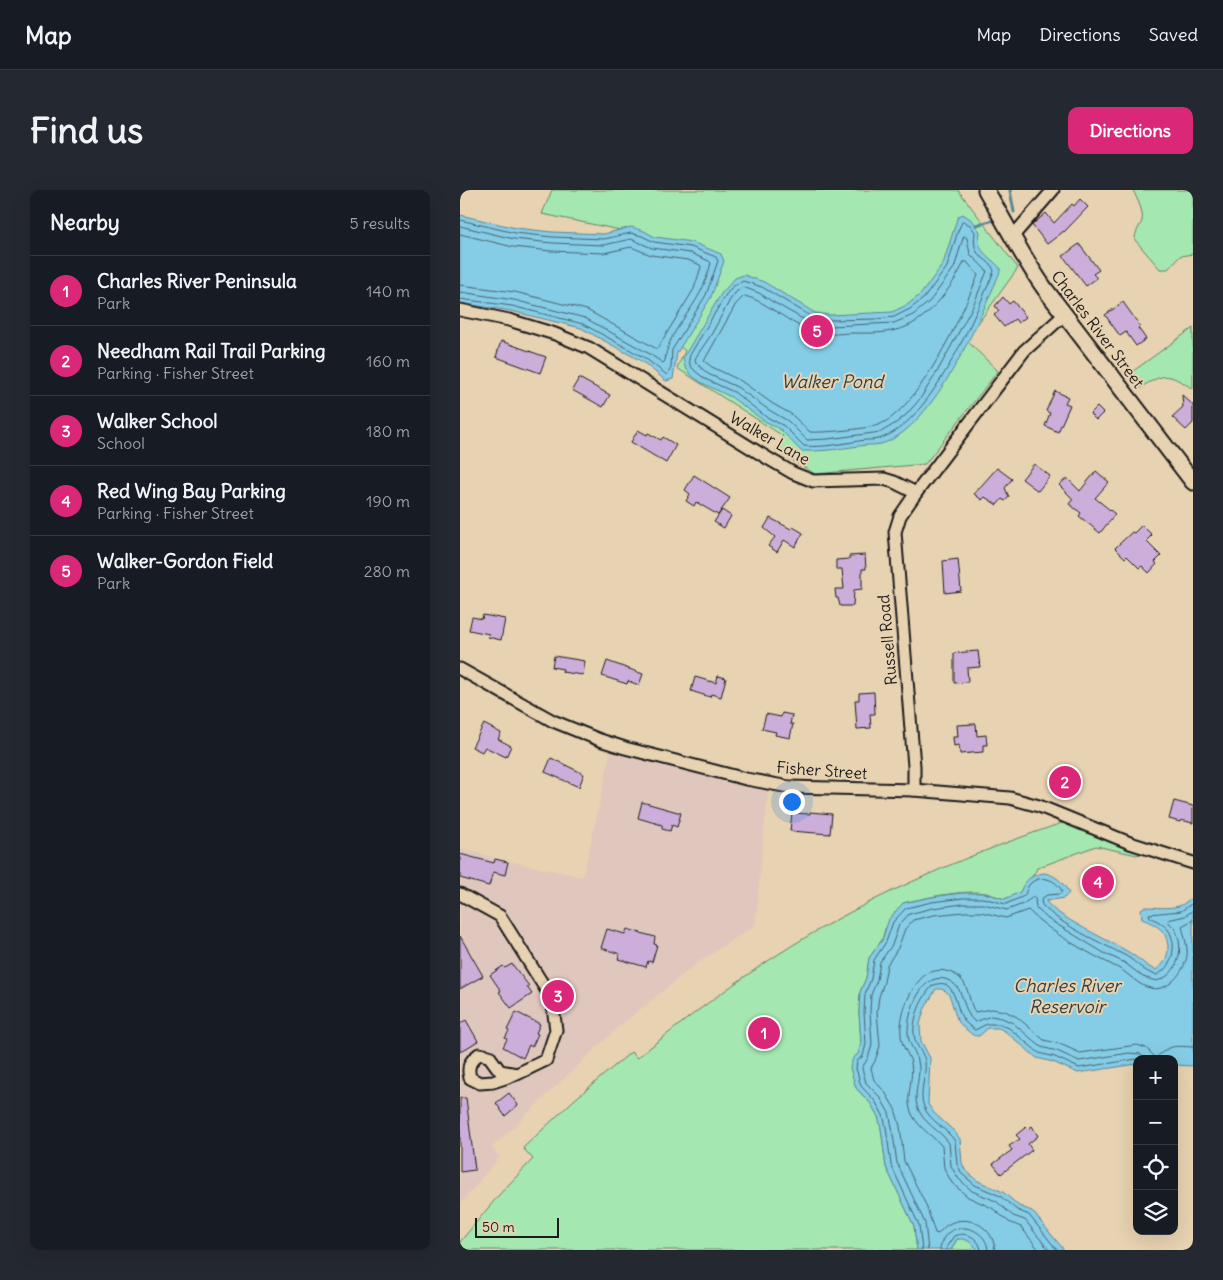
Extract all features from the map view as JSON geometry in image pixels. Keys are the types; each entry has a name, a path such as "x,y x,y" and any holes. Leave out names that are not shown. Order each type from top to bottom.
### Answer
{"street":[{"name":"Charles River Street","path":"986,190 1013,236 1025,261 1064,315 1193,482"},
{"path":"1013,236 1053,190"},
{"name":"Walker Lane","path":"460,310 510,320 555,334 590,348 777,463 813,481 884,479 916,493"},
{"path":"916,493 1024,351 1064,315"},
{"name":"Russell Road","path":"914,790 914,766 895,532 900,516 916,493"},
{"name":"Fisher Street","path":"460,670 553,721 625,748 746,779 773,784 814,788 914,790 990,795 1025,802 1130,843 1193,863"},
{"path":"460,894 500,916 552,999 556,1030 546,1060 517,1074"}],"shaded area":[{"path":"611,751 752,788 768,790 755,925 696,964 617,1028 491,1148 500,1156 460,1204 460,848 502,860 583,877"}],"green space":[{"path":"552,190 958,190 1018,268 966,340 998,371 925,464 815,474 776,450 783,436 677,368 685,351 588,269 630,232 542,214"},
{"path":"1133,190 1193,190 1193,254 1180,256 1168,269 1160,269 1135,240 1142,221 1142,213"},
{"path":"1193,328 1193,389 1172,377 1155,379 1140,388 1129,374"},
{"path":"1068,821 1149,851 1137,855 1096,846 1037,868 1021,892 1005,899 986,893 967,892 903,903 885,929 882,940 869,958 866,978 860,992 861,1043 854,1080 856,1088 871,1104 878,1116 886,1167 914,1226 917,1250 460,1250 460,1242 498,1196 533,1159 523,1148 574,1100 631,1052 637,1058 752,971 793,945 859,908 961,860"},
{"path":"964,1238 971,1242 978,1250 951,1250 957,1239"}],"water":[{"name":"Walker Pond","path":"963,214 973,221 980,232 981,249 1000,268 1000,272 968,342 953,369 920,416 903,433 878,445 801,451 781,430 763,420 731,397 702,383 691,375 685,367 683,358 721,294 735,278 744,275 764,282 815,313 829,315 892,312 907,305 921,294 943,264 957,219"},
{"path":"460,215 516,228 552,232 604,234 631,227 655,237 692,242 721,254 724,261 711,297 677,353 673,379 666,381 643,362 581,328 511,311 460,303"},
{"name":"Charles River Reservoir","path":"1044,873 1052,875 1059,880 1069,893 1064,898 1046,901 1051,907 1072,921 1130,953 1155,970 1163,964 1167,955 1167,940 1158,927 1142,919 1141,909 1144,907 1175,907 1193,898 1193,1066 1178,1065 1178,1055 1133,1055 1133,1065 1078,1073 1053,1062 1037,1058 999,1028 988,1028 979,1036 972,1034 958,1021 948,994 941,989 936,989 924,1010 920,1024 921,1041 930,1058 928,1104 934,1113 960,1139 962,1163 965,1170 978,1181 1003,1192 1019,1206 1032,1211 1064,1250 978,1250 964,1239 957,1239 951,1250 917,1250 914,1226 886,1167 878,1117 871,1104 856,1088 850,1068 853,1058 858,1054 861,1043 860,992 866,978 869,958 882,940 889,919 903,903 962,893 984,893 1005,899 1020,892 1026,881 1035,875"}],"building":[{"path":"1080,199 1088,207 1064,232 1047,244 1032,225 1046,213 1054,223 1072,204 1074,206"},
{"path":"1079,244 1099,270 1093,274 1097,278 1086,286 1063,256"},
{"path":"1003,297 1009,304 1013,301 1026,317 1018,323 1015,319 1004,327 994,315 999,311 995,306"},
{"path":"1123,302 1140,326 1138,328 1146,339 1136,346 1126,332 1120,336 1105,315"},
{"path":"501,341 546,357 540,373 496,357"},
{"path":"579,378 610,395 603,407 572,390"},
{"path":"1055,391 1068,397 1065,403 1070,405 1058,432 1045,426 1050,413 1046,411"},
{"path":"1182,395 1193,405 1193,423 1186,430 1172,417 1183,407"},
{"path":"1097,407 1103,413 1096,420 1090,414"},
{"path":"638,430 661,440 663,437 676,445 666,463 631,442"},
{"path":"1034,464 1050,476 1038,491 1022,479"},
{"path":"997,468 1012,479 1005,488 1009,497 1005,501 1002,499 997,505 985,497 982,500 974,494"},
{"path":"1096,471 1109,482 1095,498 1115,514 1100,533 1079,516 1081,513 1069,504 1073,499 1059,485 1067,478 1080,491"},
{"path":"694,475 730,498 718,515 696,502 694,506 686,501 690,494 685,490"},
{"path":"722,510 731,516 724,528 714,522"},
{"path":"770,518 803,533 795,547 784,540 777,552 768,546 775,537 764,528"},
{"path":"1142,525 1152,535 1146,541 1161,556 1149,573 1142,566 1139,568 1127,556 1125,558 1115,548"},
{"path":"865,555 866,569 862,569 862,589 854,590 853,606 840,606 838,598 836,598 835,589 844,589 842,569 836,569 836,560 849,559 849,556"},
{"path":"958,559 961,591 945,593 943,561"},
{"path":"483,615 505,619 501,640 488,637 489,634 469,630 472,617 482,619"},
{"path":"978,651 980,667 967,668 968,682 954,683 954,653"},
{"path":"554,656 585,661 583,675 562,672 563,669 552,667"},
{"path":"607,661 643,674 639,685 628,681 627,684 602,676"},
{"path":"718,676 726,678 721,697 711,694 710,697 691,691 695,677 716,683"},
{"path":"874,692 875,714 870,714 871,728 857,729 855,700 859,700 859,693"},
{"path":"782,713 792,715 790,724 793,724 790,738 775,735 776,732 762,729 766,714 781,717"},
{"path":"484,724 501,733 498,739 511,746 506,757 485,747 482,752 472,747"},
{"path":"976,724 977,736 986,735 987,745 983,745 983,752 960,754 959,745 954,746 953,737 958,737 957,725"},
{"path":"551,758 584,774 579,787 545,772"},
{"path":"1174,801 1193,806 1193,823 1169,819"},
{"path":"642,802 681,813 677,827 672,825 670,831 662,829 662,825 638,818"},
{"path":"810,812 832,814 830,834 790,831 792,813 810,814"},
{"path":"460,854 494,863 495,859 508,862 505,875 493,872 489,886 460,878"},
{"path":"607,929 625,934 627,929 655,937 654,944 657,945 652,962 648,961 646,967 618,959 620,954 601,948"},
{"path":"460,936 483,976 460,989"},
{"path":"512,964 529,986 527,987 532,994 511,1008 499,992 501,991 490,975 503,966 505,968"},
{"path":"516,1012 540,1024 532,1047 529,1045 523,1058 503,1047 509,1031 507,1030"},
{"path":"466,1020 478,1041 460,1052 460,1024"},
{"path":"509,1093 518,1105 505,1116 496,1103"},
{"path":"460,1098 466,1098 475,1170 460,1172"},
{"path":"1032,1126 1038,1136 1028,1144 1032,1150 1001,1174 993,1164 1012,1150 1009,1146 1020,1139 1016,1135 1026,1127 1028,1129"}],"waterway":[{"path":"1010,190 1014,212"},
{"path":"976,225 994,220"}],"place":[{"name":"Walker-Gordon Field","path":"817,331"},
{"name":"Needham Rail Trail Parking","path":"1065,782"},
{"name":"Red Wing Bay Parking","path":"1098,882"},
{"name":"Walker School","path":"558,996"},
{"name":"Charles River Peninsula","path":"764,1033"}]}
